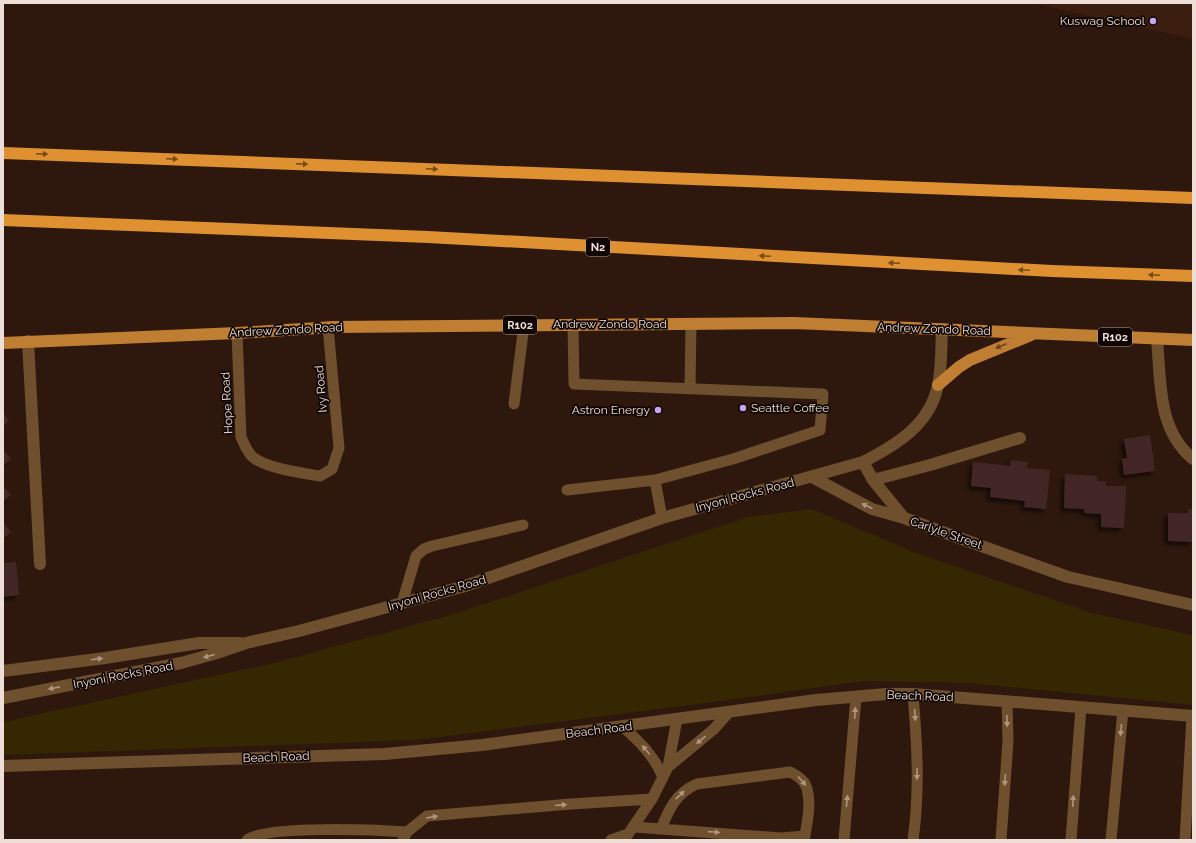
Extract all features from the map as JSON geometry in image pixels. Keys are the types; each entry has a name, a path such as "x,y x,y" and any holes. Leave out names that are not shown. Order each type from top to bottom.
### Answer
{"highway":[{"path":"3,153 1193,198"},
{"name":"N2","path":"3,220 428,237 1052,271 1193,276"}],"main road":[{"name":"Andrew Zondo Road","path":"3,343 237,333 328,327 794,323 1193,340"},
{"path":"938,385 958,367 970,360 1011,342 1038,333"}],"street":[{"path":"863,462 885,450 915,429 932,403 938,385 942,329"},
{"path":"1157,338 1163,411 1174,441 1193,460"},
{"path":"28,341 40,564"},
{"path":"873,480 930,465 1020,438"},
{"name":"Inyoni Rocks Road","path":"3,698 181,663 246,643 300,631 402,604 465,586 662,518 863,462"},
{"name":"Carlyle Street","path":"863,462 873,480 904,518 1068,577 1193,605"},
{"path":"812,477 872,509 904,518"},
{"path":"3,671 104,658 199,643 246,643"},
{"name":"Beach Road","path":"3,766 384,754 482,745 816,700 913,694 1193,716"}],"lane":[{"path":"567,490 655,480 733,459 820,430 823,394 574,384 572,324"},
{"path":"690,388 691,324"},
{"path":"514,404 524,325"},
{"name":"Ivy Road","path":"328,327 339,448"},
{"name":"Hope Road","path":"237,333 241,437 247,450 255,459 272,465 320,476 332,469 339,448"},
{"path":"655,480 662,518"},
{"path":"402,604 416,556 424,549 523,525"},
{"path":"913,694 918,771 913,840"},
{"path":"844,840 856,697"},
{"path":"1001,840 1008,741 1007,701"},
{"path":"1071,840 1080,707"},
{"path":"1110,840 1123,710"},
{"path":"665,772 714,729 729,712"},
{"path":"1185,840 1193,716"},
{"path":"629,834 652,799 665,772 677,719"},
{"path":"623,727 648,751 665,772"},
{"path":"611,840 629,834 661,829 780,838 804,838 808,799 806,786 800,777 790,772 697,784 688,788 672,803 661,829"},
{"path":"247,840 253,835 283,830 405,836 427,816 652,799"}],"shaded area":[{"name":"Kuswag School","path":"1032,3 1193,3 1193,39"},
{"path":"812,509 916,553 1092,613 1193,635 1193,705 969,683 863,681 721,701 416,740 3,755 3,722 278,662 451,615 748,517"}],"building":[{"path":"3,413 9,421 3,426"},
{"path":"1150,435 1155,471 1124,475 1122,459 1127,458 1124,439"},
{"path":"3,449 11,459 3,466"},
{"path":"1011,460 1028,462 1027,468 1050,470 1046,509 1024,507 1025,501 990,497 991,488 971,486 973,462 1010,466"},
{"path":"1065,474 1097,476 1097,481 1106,481 1106,486 1126,486 1124,528 1101,527 1101,514 1084,513 1084,509 1064,508"},
{"path":"3,486 11,495 3,502"},
{"path":"1188,509 1193,509 1193,542 1168,541 1168,513 1188,513"},
{"path":"3,522 11,532 3,539"},
{"path":"16,562 19,595 3,597 3,563"}],"place":[{"name":"Kuswag School","path":"1153,21"},
{"name":"Seattle Coffee","path":"743,408"},
{"name":"Astron Energy","path":"658,410"}]}
